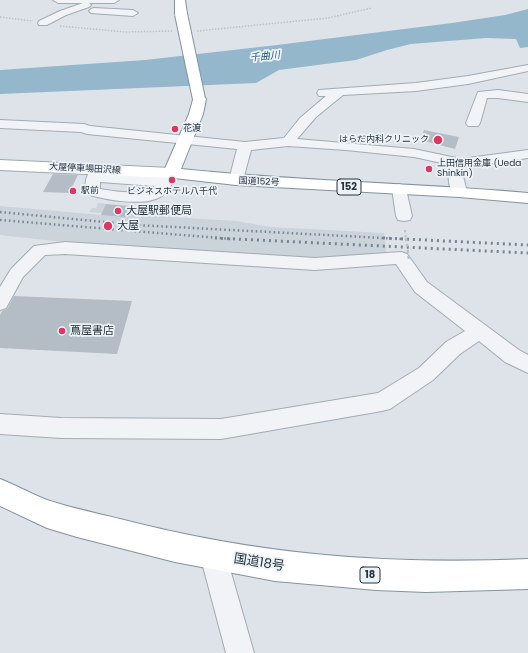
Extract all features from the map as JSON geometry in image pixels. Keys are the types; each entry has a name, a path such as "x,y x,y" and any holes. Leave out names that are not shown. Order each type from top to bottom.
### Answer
{"main road":[{"path":"168,178 196,114 200,99 181,14 180,0"},
{"name":"大屋停車場田沢線","path":"0,165 168,178"},
{"name":"国道152号","path":"168,178 236,180 459,192 528,198"},
{"name":"国道18号","path":"0,492 46,513 168,547 308,571 392,577 475,578 528,574"}],"street":[{"path":"58,0 90,3 114,0"},
{"path":"90,3 84,11 133,13"},
{"path":"43,23 63,13 90,3"},
{"path":"324,93 416,87 468,80 528,68"},
{"path":"288,142 296,130 310,116 340,92"},
{"path":"473,123 482,95 498,94 528,98"},
{"path":"0,124 84,128 86,130 184,141 245,146 288,142 346,146 414,153 454,161 459,164 528,154"},
{"path":"236,180 245,146"},
{"path":"459,164 455,172 459,192"},
{"path":"96,173 92,189 95,192 139,197 152,195 158,192 168,178"},
{"path":"399,189 404,223"},
{"path":"0,303 17,273 40,250 65,248 315,264 401,258 421,287 512,356 528,365"},
{"path":"0,424 61,428 221,430 382,402 426,374 453,348 480,331"},
{"path":"213,555 240,653"}],"path":[{"path":"192,31 328,18 372,8"},
{"path":"0,17 125,32 178,31"},
{"path":"404,223 409,260"}],"shaded area":[{"path":"98,203 107,204 106,206 125,207 125,205 139,208 136,215 236,221 271,227 384,233 387,257 317,262 108,247 0,235 0,206 101,215 102,213 89,212 92,208 96,208"}],"water":[{"name":"千曲川","path":"528,9 528,47 520,48 516,39 486,38 411,44 356,60 279,70 256,83 0,94 0,70 145,60 277,45 452,23 505,15"}],"building":[{"name":"はらだ内科クリニック","path":"424,130 459,137 455,149 420,140"},
{"path":"53,174 78,175 69,193 43,192"},
{"path":"106,204 129,206 125,217 101,215"},
{"name":"蔦屋書店","path":"14,296 132,301 117,354 0,348 0,315 2,311 7,309"}],"railway":[{"path":"0,212 136,225 383,238"},
{"path":"0,220 224,238"},
{"path":"215,238 224,238"},
{"path":"224,238 528,253"},
{"path":"224,238 231,239"},
{"path":"383,238 528,245"},
{"path":"383,238 402,239"}],"place":[{"name":"花渡","path":"175,129"},
{"name":"はらだ内科クリニック","path":"438,140"},
{"name":"上田信用金庫 (Ueda Shinkin)","path":"429,169"},
{"name":"ビジネスホテル八千代","path":"172,180"},
{"name":"駅前","path":"73,191"},
{"name":"大屋駅郵便局","path":"118,211"},
{"name":"大屋","path":"108,226"},
{"name":"蔦屋書店","path":"62,331"}]}
